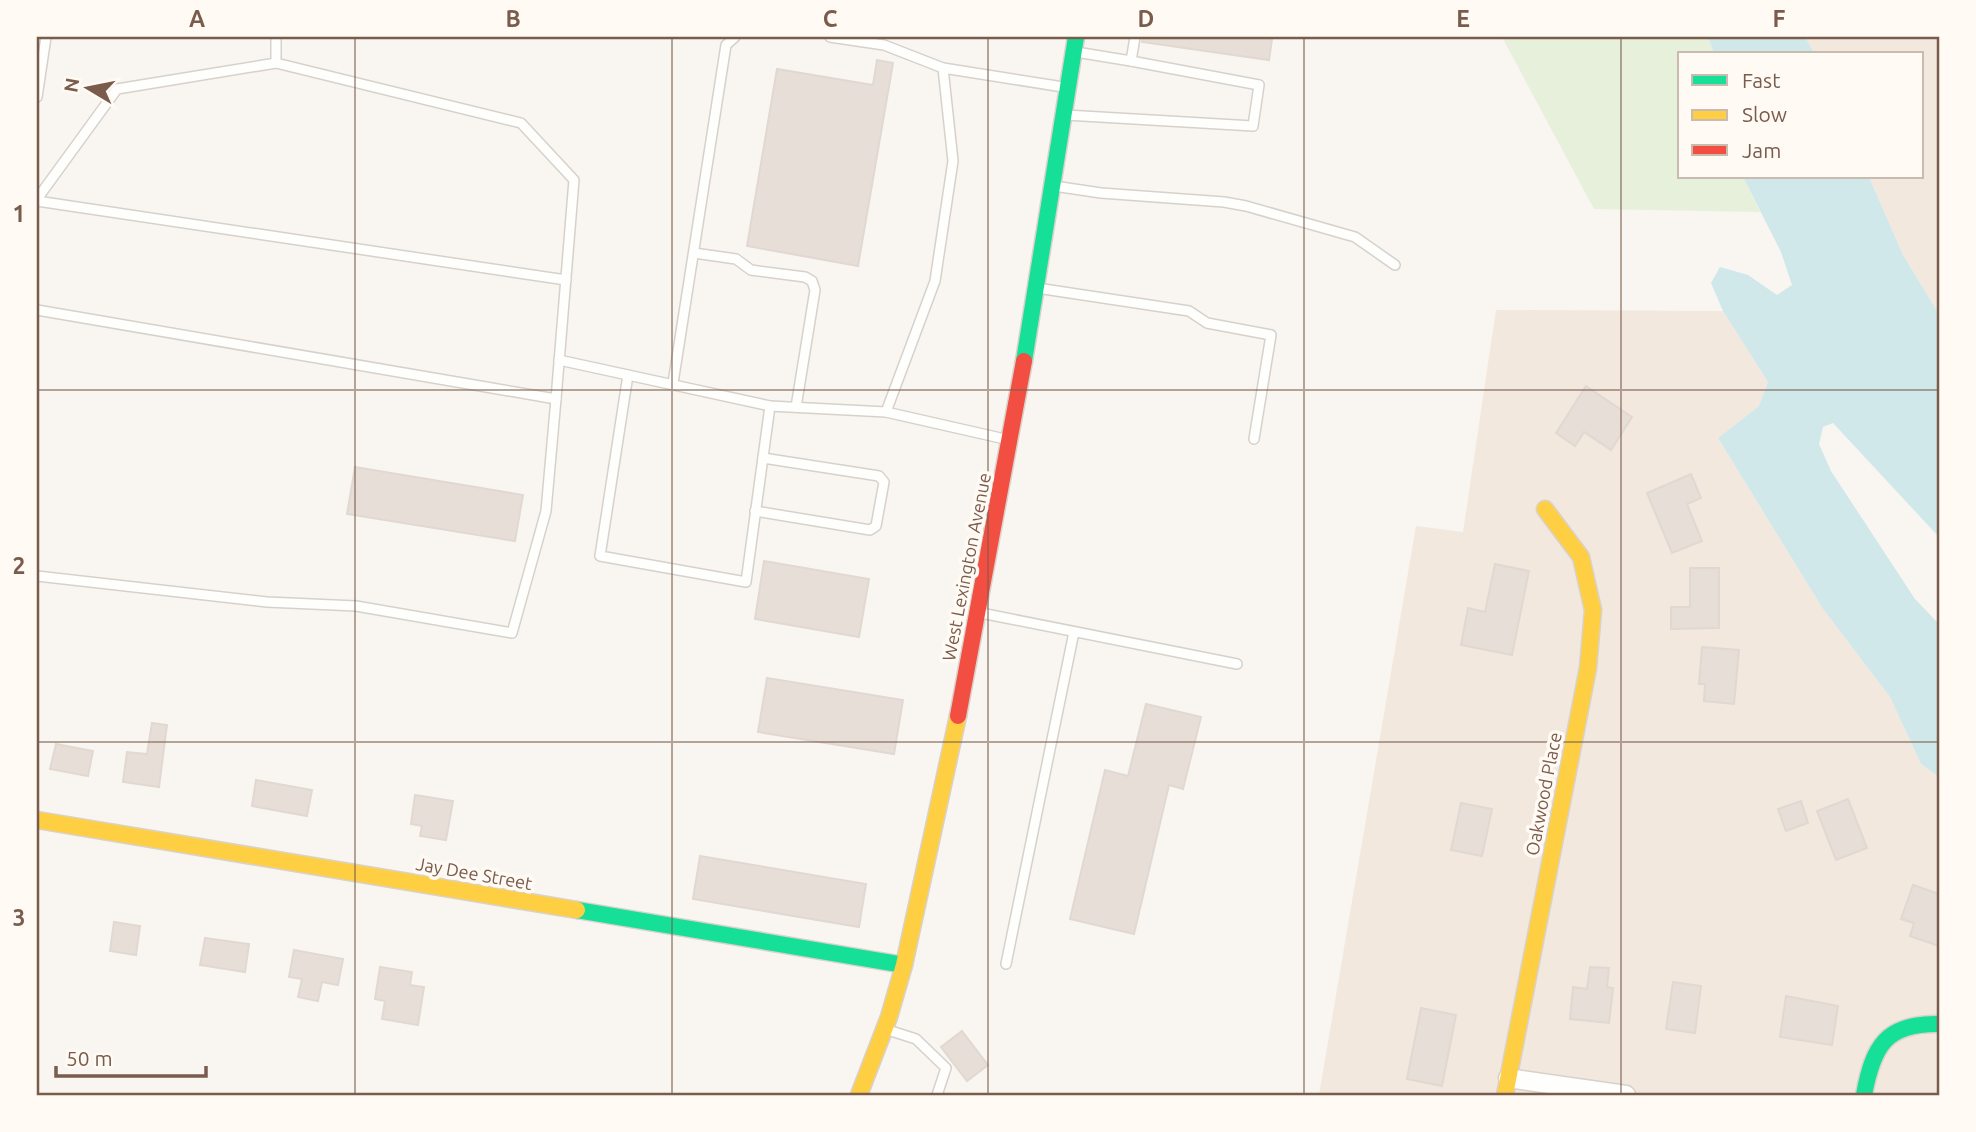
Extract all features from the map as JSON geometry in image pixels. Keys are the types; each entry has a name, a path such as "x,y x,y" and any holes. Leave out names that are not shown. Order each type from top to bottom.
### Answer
{"street":[{"name":"West Lexington Avenue","path":"859,1095 904,965 979,613 1075,44"},
{"name":"Oakwood Place","path":"1506,1086 1588,668 1593,610 1581,557 1545,509"},
{"name":"Jay Dee Street","path":"37,820 904,965"},
{"path":"1864,1095 1868,1066 1881,1041 1906,1025 1939,1024"},
{"path":"1506,1086 1626,1095"}],"lane":[{"path":"37,97 46,37"},
{"path":"276,37 276,63"},
{"path":"673,383 726,46 735,37"},
{"path":"830,37 884,45 943,68 1068,88"},
{"path":"1131,61 1135,37"},
{"path":"1064,115 1253,125 1259,85 1131,61 1075,44"},
{"path":"37,576 267,602 356,606 512,633 546,512 556,399 566,280 574,180 521,123 276,63 117,89 37,200 566,280"},
{"path":"886,412 935,281 953,161 943,68"},
{"path":"1052,186 1101,194 1224,202 1247,206 1355,237 1395,265"},
{"path":"694,253 736,259 751,270 805,277 812,281 815,290 796,407"},
{"path":"1035,287 1189,311 1207,323 1271,335 1254,439"},
{"path":"37,310 556,399"},
{"path":"559,360 770,406 886,412 1010,440"},
{"path":"628,375 600,556 746,582 770,406"},
{"path":"755,511 870,530 876,526 884,482 879,476 763,458"},
{"path":"979,613 1237,664"},
{"path":"1006,964 1074,632"},
{"path":"884,1029 916,1039 946,1068 937,1095"}],"shaded area":[{"path":"1805,37 1939,37 1939,314 1903,255 1869,178 1924,178 1924,52 1814,52"},
{"path":"1496,310 1723,311 1768,382 1759,406 1718,438 1823,609 1890,697 1921,764 1939,777 1939,1095 1319,1095 1416,526 1463,532"}],"green space":[{"path":"1502,37 1708,37 1713,52 1678,52 1678,178 1743,178 1760,212 1594,209"}],"water":[{"path":"1708,37 1805,37 1814,52 1713,52"},
{"path":"1744,178 1869,178 1903,255 1939,314 1939,537 1833,423 1823,427 1819,444 1831,471 1915,599 1939,624 1939,777 1921,764 1890,697 1823,609 1718,438 1759,406 1768,382 1723,311 1711,283 1720,267 1748,275 1777,295 1792,285 1781,252"}],"building":[{"path":"1143,37 1272,39 1269,60 1142,42"},
{"path":"877,60 893,63 858,266 747,246 777,69 873,85"},
{"path":"1586,386 1632,417 1611,450 1584,432 1575,446 1556,433"},
{"path":"355,467 523,495 515,541 347,514"},
{"path":"1691,474 1701,498 1687,504 1702,541 1672,553 1647,493"},
{"path":"764,561 869,579 859,637 755,619"},
{"path":"1495,564 1529,571 1512,655 1461,645 1468,608 1485,612"},
{"path":"1690,568 1719,568 1719,628 1671,629 1671,607 1690,607"},
{"path":"1702,647 1739,650 1734,704 1704,701 1705,684 1699,684"},
{"path":"767,678 903,700 894,754 758,732"},
{"path":"1146,704 1201,717 1183,789 1169,785 1134,934 1070,919 1105,770 1128,776"},
{"path":"152,723 167,725 159,787 123,782 127,752 147,754"},
{"path":"56,744 93,751 88,776 50,769"},
{"path":"256,780 312,790 307,816 252,806"},
{"path":"415,795 453,801 446,840 420,836 422,826 411,824"},
{"path":"1848,799 1867,848 1836,860 1817,811"},
{"path":"1801,801 1808,823 1786,831 1778,809"},
{"path":"1461,803 1492,809 1482,856 1451,850"},
{"path":"700,856 866,884 859,927 693,899"},
{"path":"1913,885 1939,894 1939,946 1910,936 1914,923 1901,919"},
{"path":"114,922 140,926 136,955 110,951"},
{"path":"205,938 249,944 245,972 200,965"},
{"path":"294,950 343,959 338,985 322,982 318,1001 298,997 302,979 289,977"},
{"path":"380,967 412,972 410,985 424,987 418,1025 382,1019 385,1001 375,999"},
{"path":"1590,967 1609,968 1607,987 1613,988 1609,1023 1570,1019 1573,987 1587,989"},
{"path":"1673,982 1701,986 1695,1033 1666,1029"},
{"path":"1786,996 1838,1006 1832,1045 1780,1037"},
{"path":"1421,1008 1456,1015 1442,1086 1407,1079"},
{"path":"962,1031 988,1065 967,1081 941,1047"}],"traffic: fast":[{"path":"1024,361 1076,37"},
{"path":"577,910 904,965"},
{"path":"1864,1095 1872,1063 1885,1041 1906,1028 1939,1024"}],"traffic: slow":[{"path":"1505,1095 1588,668 1593,610 1581,557 1545,509"},
{"path":"859,1095 889,1017 904,965 958,716"},
{"path":"37,820 577,910"}],"traffic: jam":[{"path":"958,716 1024,361"}]}
